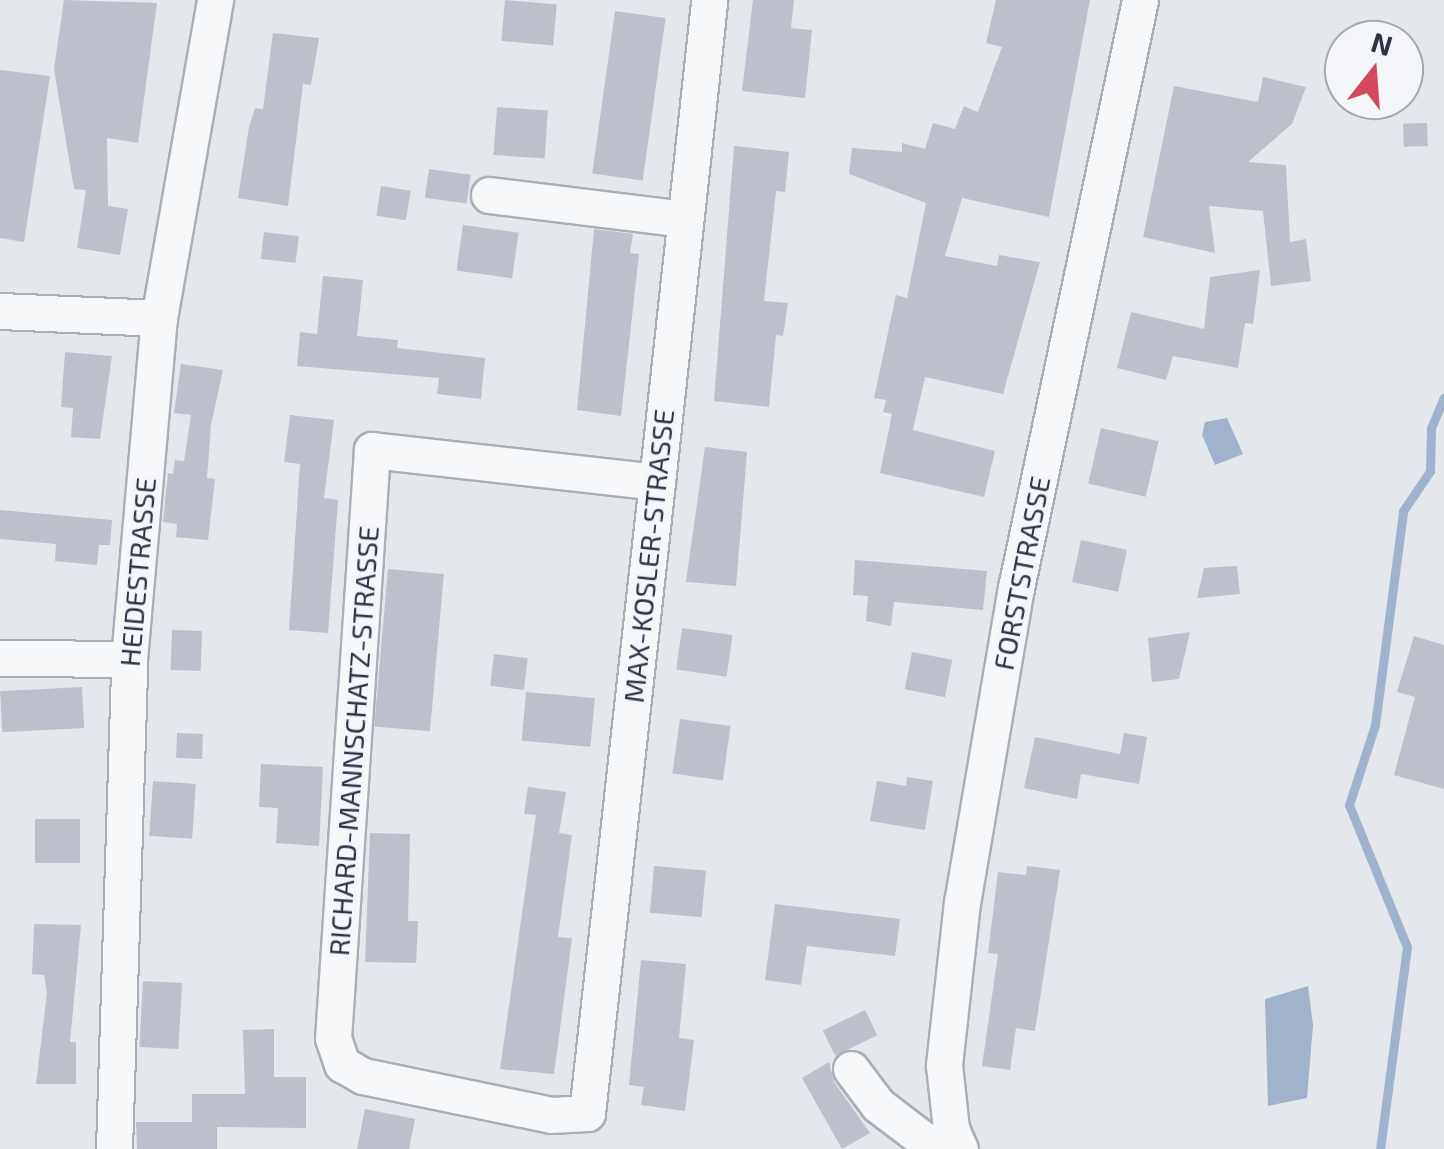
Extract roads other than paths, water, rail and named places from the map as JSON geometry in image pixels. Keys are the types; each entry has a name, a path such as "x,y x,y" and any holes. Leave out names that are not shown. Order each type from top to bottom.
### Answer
{"street":[{"name":"HEIDESTRASSE","path":"114,1149 129,659 159,318 214,0"},
{"name":"MAX-KOSLER-STRASSE","path":"587,1112 709,0"},
{"name":"FORSTSTRASSE","path":"960,1149 951,1129 944,1065 962,903 1016,588 1140,0"},
{"path":"489,195 685,218"},
{"path":"0,311 159,318"},
{"name":"RICHARD-MANNSCHATZ-STRASSE","path":"587,1112 551,1115 363,1076 342,1064 333,1038 372,450 657,482"},
{"path":"0,658 129,659"},
{"path":"851,1069 878,1105 936,1149"}],"water":[{"path":"1227,418 1243,454 1215,465 1202,435 1205,422"},
{"path":"1308,986 1313,1025 1307,1098 1268,1106 1265,999"}],"waterway":[{"path":"1380,1149 1407,947 1349,805 1375,725 1403,511 1430,471 1431,428 1444,398"}]}
